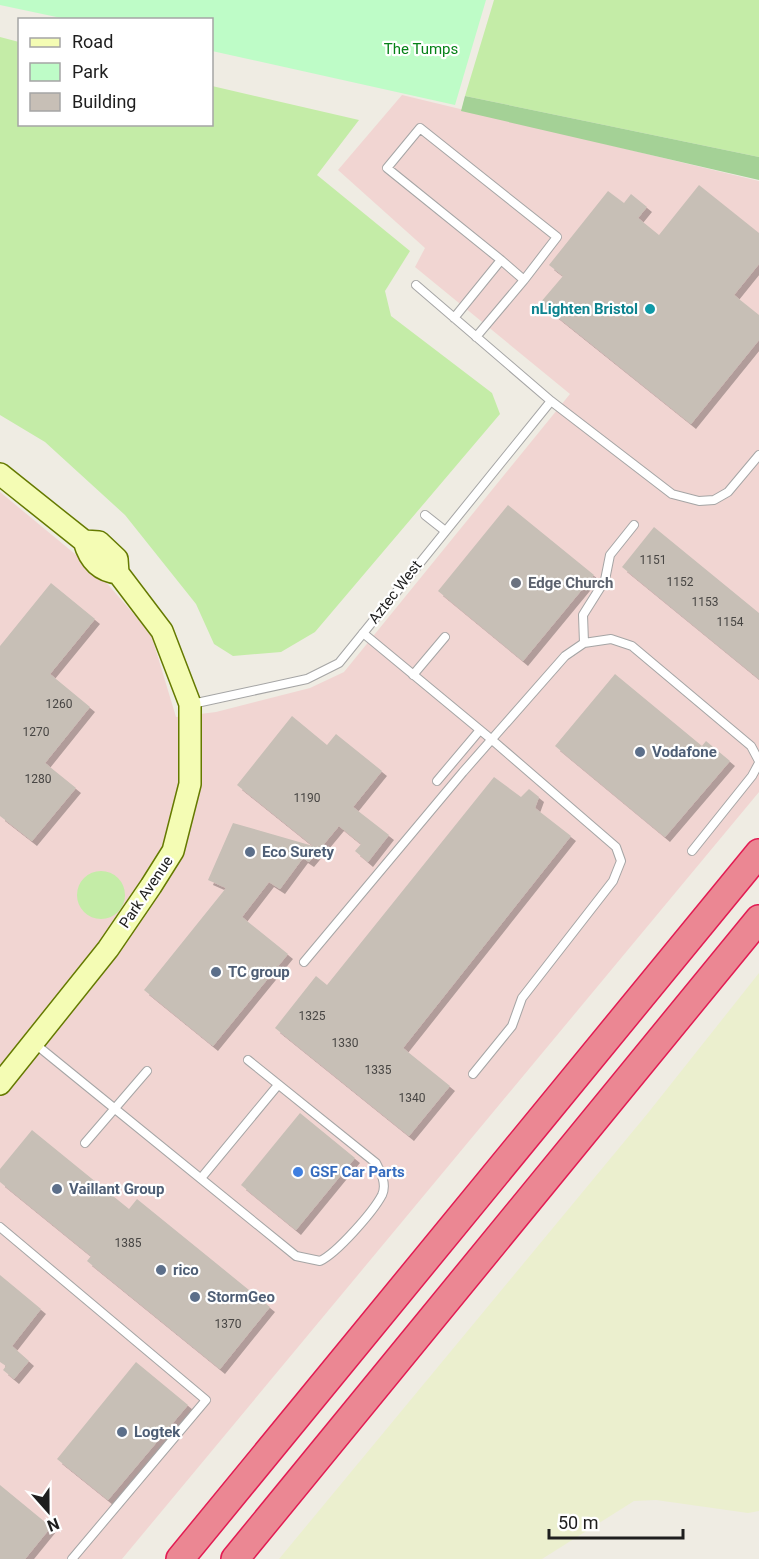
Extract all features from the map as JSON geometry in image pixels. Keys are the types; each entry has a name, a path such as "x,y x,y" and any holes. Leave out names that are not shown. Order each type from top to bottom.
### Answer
{"highway":[{"path":"180,1559 759,854"},
{"path":"235,1559 759,919"}],"street":[{"name":"Park Avenue","path":"0,474 84,540 99,542 117,559 118,573 162,631 190,704 190,784 173,851 108,949 0,1084"}],"lane":[{"path":"476,337 524,280 557,237 420,128 387,168 524,280"},
{"path":"454,318 501,260"},
{"path":"416,285 551,401 672,494 699,501 714,500 728,492 759,456"},
{"name":"Aztec West","path":"190,704 307,679 339,663 444,530 551,401"},
{"path":"425,515 444,530"},
{"path":"584,643 582,615 605,580 610,555 634,525"},
{"path":"363,633 480,729 616,847 621,861 613,881 522,998 512,1026 473,1074"},
{"path":"413,675 445,637"},
{"path":"304,962 491,739 565,656 584,643 611,639 632,646 751,746 759,762 752,776 692,851"},
{"path":"437,781 480,729"},
{"path":"34,1043 202,1177 296,1256 320,1261 341,1246 382,1194 384,1179 376,1163 248,1060"},
{"path":"85,1143 147,1071"},
{"path":"202,1177 278,1085"},
{"path":"0,1227 206,1400 72,1559"}],"shaded area":[{"path":"402,95 759,181 759,792 122,1559 0,1559 0,492 98,573 151,634 176,717 216,712 310,688 344,672 570,394 415,267 425,248 338,170"}],"green space":[{"name":"The Tumps","path":"0,0 486,0 455,105 213,51 213,18 61,18 0,5"},
{"path":"494,0 759,0 759,157 465,96"},
{"path":"0,37 18,42 18,126 213,126 213,86 359,120 317,175 410,251 385,291 391,316 492,393 500,414 315,632 281,652 233,656 214,644 196,604 125,515 45,442 0,415"},
{"path":"465,96 759,157 759,180 461,111"},
{"path":"96,871 106,871 118,878 125,890 125,900 118,912 106,919 96,919 81,908 77,900 77,890 88,875"},
{"path":"759,973 759,1511 748,1513 656,1500 634,1501 542,1559 279,1559 648,1113"}],"building":[{"name":"nLighten Bristol","path":"699,185 759,233 759,264 734,295 759,315 759,340 691,424 540,303 563,276 549,265 608,191 624,203 631,194 647,207 638,218 659,235"},
{"name":"Edge Church","path":"508,505 594,575 523,661 438,591"},
{"path":"654,527 759,613 759,679 622,567"},
{"path":"51,583 95,619 50,674 90,707 45,763 76,788 32,841 0,816 0,646"},
{"name":"Vodafone","path":"615,674 702,746 706,741 730,761 665,837 555,746"},
{"path":"292,716 327,745 336,734 382,771 353,807 389,835 368,862 355,851 361,844 339,826 309,862 303,858 280,889 269,882 242,917 288,954 213,1046 144,990 226,888 208,880 233,823 313,846 237,785"},
{"path":"494,777 521,797 529,789 539,797 535,808 571,836 403,1048 450,1086 409,1136 275,1028 316,976 327,985"},
{"path":"300,1113 355,1158 296,1230 241,1185"},
{"path":"32,1130 129,1209 137,1199 270,1307 220,1369 87,1261 91,1256 0,1182 0,1169"},
{"path":"0,1275 41,1309 12,1346 29,1361 14,1379 3,1370 6,1366 0,1362"},
{"name":"Logtek","path":"136,1362 188,1405 108,1500 57,1459"},
{"path":"0,1485 51,1527 25,1559 0,1559"}],"place":[{"name":"nLighten Bristol","path":"650,309"},
{"name":"Edge Church","path":"516,583"},
{"name":"Vodafone","path":"640,752"},
{"name":"Eco Surety","path":"250,852"},
{"name":"TC group","path":"216,972"},
{"name":"GSF Car Parts","path":"298,1172"},
{"name":"Vaillant Group","path":"57,1189"},
{"name":"rico","path":"161,1270"},
{"name":"StormGeo","path":"195,1297"},
{"name":"Logtek","path":"122,1432"}]}
